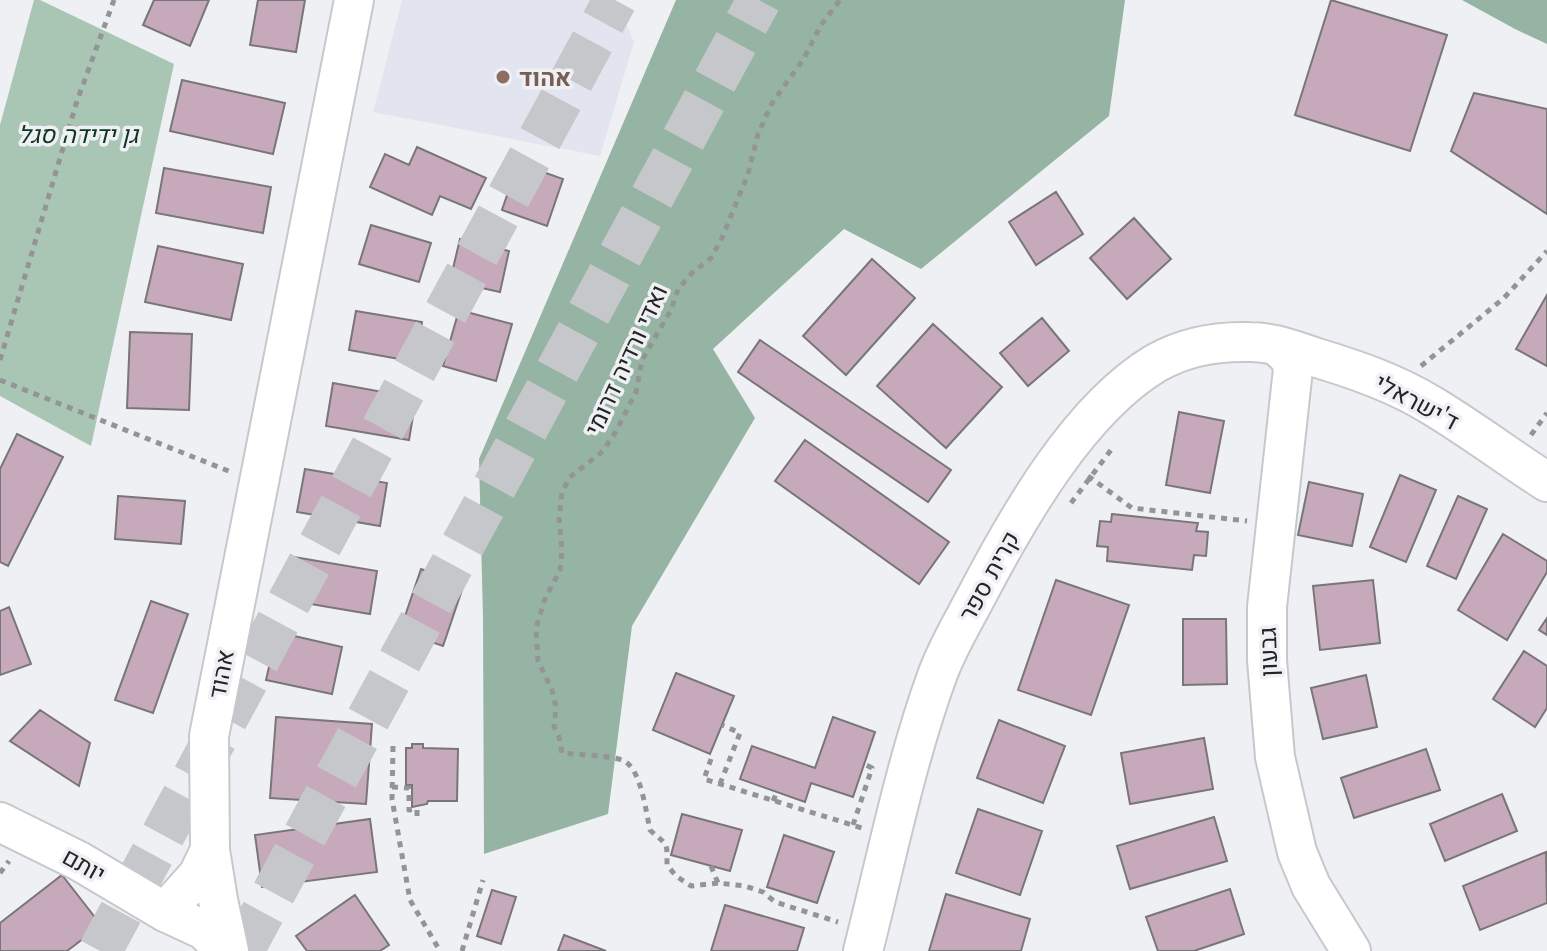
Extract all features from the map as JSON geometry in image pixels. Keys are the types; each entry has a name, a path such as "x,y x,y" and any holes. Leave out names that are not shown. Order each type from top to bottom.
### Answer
{"street":[{"name":"אהוד","path":"227,951 210,850 209,736 354,0"},
{"name":"קרית ספר","path":"866,941 919,731 938,673 999,553 1061,455 1126,384 1157,363 1210,344 1251,341 1276,345"},
{"name":"ד'ישראלי","path":"1276,345 1334,363 1429,404 1547,482"},
{"name":"גבעון","path":"1276,345 1290,358 1293,369 1267,607 1267,660 1275,757 1297,852 1311,886 1351,951"},
{"name":"יותם","path":"0,822 79,861 165,912 204,930 227,951"},
{"path":"165,912 198,875 210,850"},
{"name":"יותם","path":"165,912 189,951"}],"path":[{"path":"0,360 77,101 114,0"},
{"name":"ואדי ורדיה דרומי","path":"718,883 691,886 667,865 667,846 650,830 632,766 622,759 562,753 554,726 556,707 552,690 538,661 536,628 545,599 560,570 559,517 562,493 569,478 603,451 615,433 636,392 642,360 671,310 678,289 711,258 722,238 772,103 840,0"},
{"path":"1395,387 1504,298 1547,251"},
{"path":"0,380 258,483"},
{"path":"1087,475 1132,508 1276,524"},
{"path":"1154,519 1155,511"},
{"path":"720,784 740,733 722,725"},
{"path":"393,746 392,799 410,900 440,951"},
{"path":"711,759 704,779 861,828"},
{"path":"853,825 872,768 864,764"},
{"path":"392,787 409,788 409,810 417,809 417,819"},
{"path":"773,801 777,792"},
{"path":"711,866 718,883 763,892 775,902 866,941"},
{"path":"462,951 483,880"}],"shaded area":[{"name":"אהוד","path":"402,0 616,0 634,42 600,156 373,112"}],"green space":[{"name":"גן ידידה סגל","path":"34,0 40,0 174,64 91,446 0,396 0,125"},
{"path":"676,0 1125,0 1109,116 921,269 844,229 713,349 755,418 632,626 608,814 484,854 479,459"},
{"path":"1462,0 1547,0 1547,44 1515,29"}],"building":[{"path":"154,0 209,0 190,46 143,25"},
{"path":"258,0 305,0 296,52 250,45"},
{"path":"1331,0 1447,35 1410,151 1295,115"},
{"path":"182,80 285,103 273,154 170,131"},
{"path":"1474,93 1547,109 1547,214 1451,151"},
{"path":"417,147 486,178 471,209 440,196 432,215 370,187 385,154 409,165"},
{"path":"518,163 563,179 547,226 502,210"},
{"path":"164,168 271,187 263,233 156,213"},
{"path":"1056,192 1083,234 1036,265 1009,222"},
{"path":"1134,218 1171,259 1127,299 1090,258"},
{"path":"371,225 431,243 419,282 359,264"},
{"path":"460,239 509,251 500,292 450,281"},
{"path":"158,246 243,264 231,320 145,302"},
{"path":"872,259 915,298 846,375 803,336"},
{"path":"1547,295 1547,366 1516,349"},
{"path":"459,310 512,324 496,381 443,366"},
{"path":"356,311 422,322 416,362 349,350"},
{"path":"1042,318 1069,351 1028,386 1000,353"},
{"path":"933,324 1002,387 946,448 877,386"},
{"path":"130,332 192,334 189,410 127,408"},
{"path":"760,340 951,470 928,502 738,372"},
{"path":"333,383 416,398 409,440 326,426"},
{"path":"1179,412 1224,421 1210,493 1166,485"},
{"path":"17,434 63,457 8,566 0,562 0,469"},
{"path":"805,440 949,542 919,584 775,481"},
{"path":"305,469 387,483 380,526 297,512"},
{"path":"1400,475 1436,490 1406,562 1370,547"},
{"path":"1309,482 1363,494 1352,546 1298,535"},
{"path":"118,496 185,501 181,544 115,539"},
{"path":"1458,496 1487,509 1456,579 1427,566"},
{"path":"1112,514 1198,523 1196,531 1208,532 1206,556 1194,555 1192,570 1107,561 1108,547 1097,546 1100,521 1111,522"},
{"path":"1503,534 1547,561 1547,572 1507,640 1458,610"},
{"path":"294,557 377,571 370,614 287,600"},
{"path":"421,569 464,584 443,646 400,631"},
{"path":"1056,580 1129,605 1091,715 1018,690"},
{"path":"1373,580 1380,643 1320,650 1313,586"},
{"path":"151,601 188,614 153,713 115,700"},
{"path":"9,607 31,664 0,675 0,611"},
{"path":"1547,618 1547,635 1539,630"},
{"path":"1183,619 1226,619 1227,684 1183,685"},
{"path":"277,632 342,647 332,694 266,680"},
{"path":"1524,651 1547,666 1547,708 1535,727 1493,699"},
{"path":"676,673 734,696 710,754 653,730"},
{"path":"1366,675 1377,727 1323,739 1311,688"},
{"path":"40,710 90,743 79,786 10,741"},
{"path":"276,717 372,724 366,804 270,798"},
{"path":"833,717 875,732 853,797 811,783 805,802 740,779 752,746 815,768"},
{"path":"999,720 1065,746 1043,803 977,778"},
{"path":"1204,738 1213,789 1130,804 1121,753"},
{"path":"412,744 423,744 423,748 458,749 457,801 428,801 427,804 412,807 412,785 406,785 406,748 412,748"},
{"path":"1426,749 1440,790 1354,818 1341,778"},
{"path":"1502,794 1517,831 1445,861 1430,824"},
{"path":"978,809 1042,831 1020,895 956,873"},
{"path":"682,814 742,830 730,871 671,855"},
{"path":"1214,817 1227,861 1130,889 1117,846"},
{"path":"370,819 377,872 262,887 255,835"},
{"path":"784,835 834,852 817,903 767,887"},
{"path":"1546,852 1547,903 1480,930 1463,886"},
{"path":"62,875 101,925 67,951 0,951 0,923"},
{"path":"1230,889 1244,934 1194,951 1158,951 1146,917"},
{"path":"492,890 516,897 501,944 477,936"},
{"path":"946,894 1030,919 1021,951 929,951"},
{"path":"355,895 389,945 380,951 307,951 296,936"},
{"path":"725,905 804,928 797,951 711,951"},
{"path":"564,935 606,951 558,951"}],"tunnel":[{"path":"100,951 615,0"},
{"path":"242,951 759,0"}],"place":[{"name":"אהוד","path":"503,77"}]}
